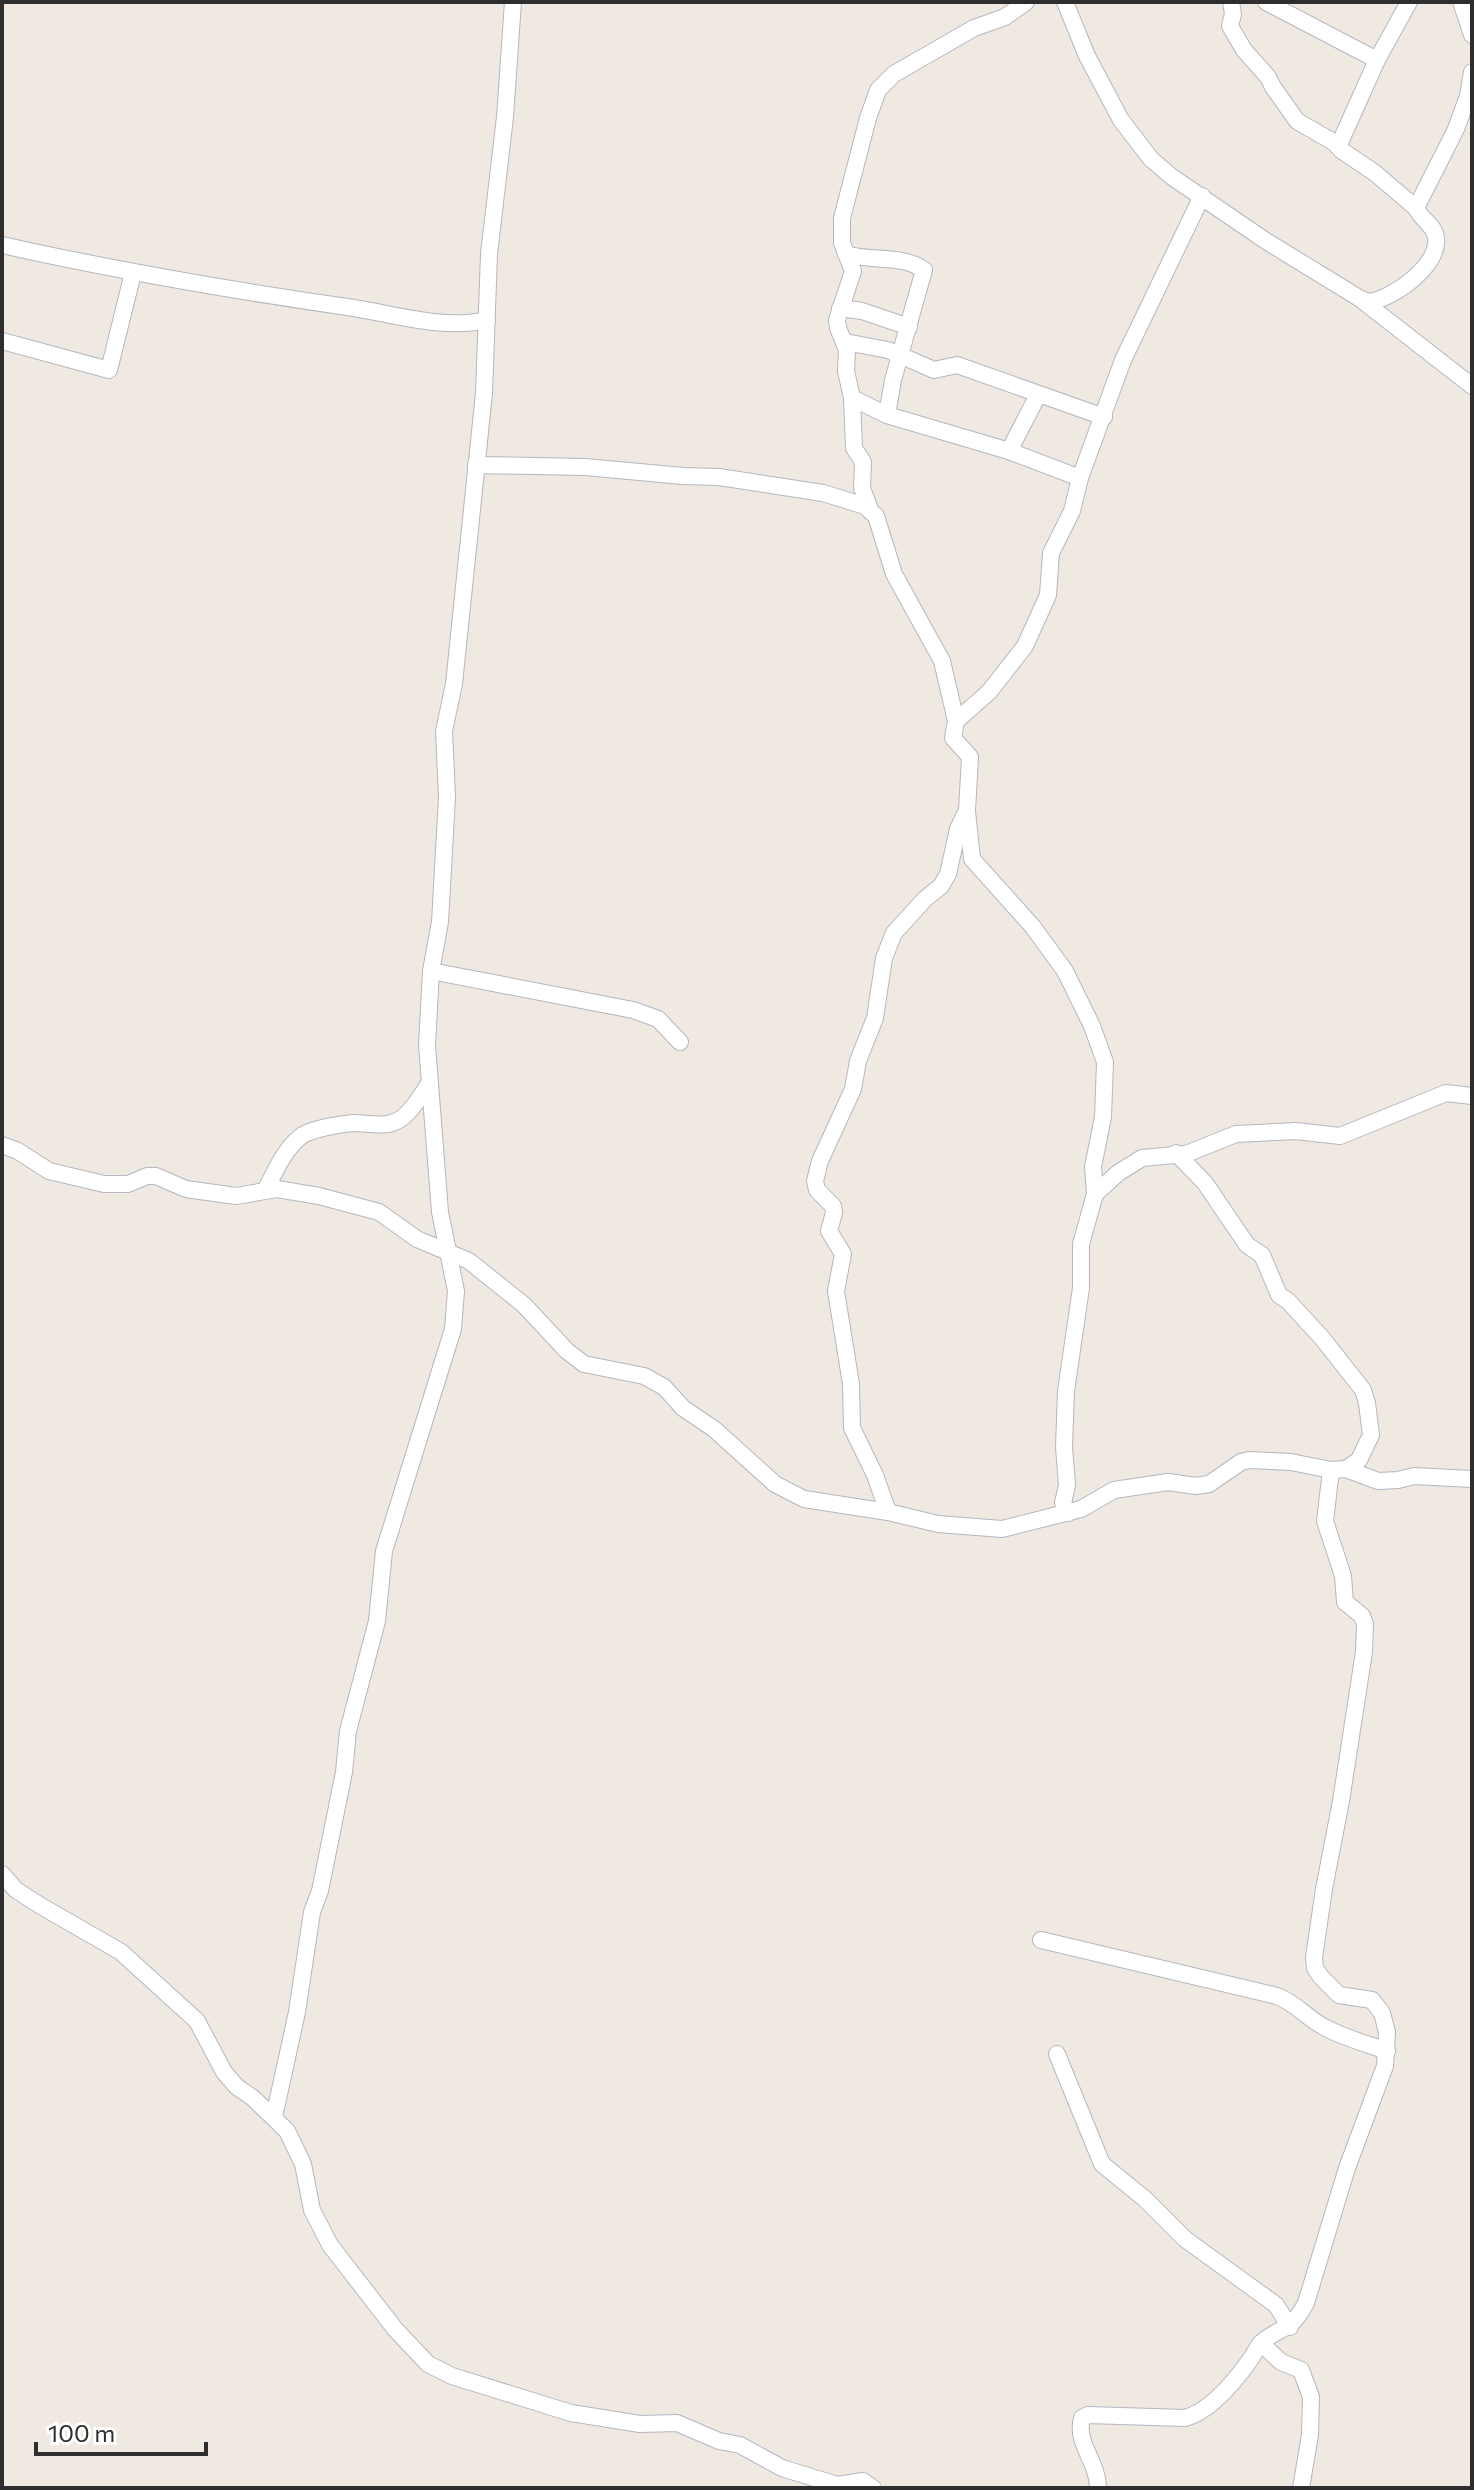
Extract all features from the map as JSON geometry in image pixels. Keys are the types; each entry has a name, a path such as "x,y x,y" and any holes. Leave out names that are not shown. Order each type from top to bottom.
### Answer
{"street":[{"path":"274,2117 297,2012 312,1912 320,1891 344,1772 348,1731 377,1621 384,1551 453,1329 456,1291 440,1212 427,1045 431,971 440,932 447,797 444,731 454,684 484,393 489,254 505,117 513,2"},
{"path":"871,512 862,488 865,469 854,448 852,398 846,371 847,350 838,328 840,308 853,271 840,232 871,106 884,81 959,35 1005,17 1026,2"},
{"path":"1065,2 1087,56 1121,120 1151,159 1172,177 1266,241 1359,298 1472,386"},
{"path":"1231,2 1233,14 1230,26 1297,121 1375,173 1416,208 1435,233 1437,241 1431,260 1423,270 1386,297 1368,302 1359,298"},
{"path":"1266,2 1377,60"},
{"path":"1338,147 1377,60 1409,2"},
{"path":"1461,2 1472,35"},
{"path":"1416,208 1456,129 1468,96 1472,72"},
{"path":"956,721 989,692 1025,646 1048,595 1051,553 1072,511 1080,478 1133,338 1202,196"},
{"path":"2,245 133,273 412,319 473,323 487,320"},
{"path":"846,254 866,259 902,261 922,268 924,277 891,389 887,415"},
{"path":"2,341 109,370 133,273"},
{"path":"840,308 909,327"},
{"path":"872,346 879,317"},
{"path":"845,342 901,355 934,370 957,365 1104,417"},
{"path":"1009,451 1038,395"},
{"path":"852,398 887,415 1009,451 1080,478"},
{"path":"476,465 585,467 719,477 823,493 856,503 876,516 889,562 899,584 942,661 956,721 953,738 970,757 967,811 972,859 1033,927 1065,971 1105,1062 1103,1117 1093,1167 1095,1194 1081,1244 1081,1288 1066,1391 1064,1447 1067,1485 1063,1496 1068,1513"},
{"path":"888,1512 875,1475 852,1428 851,1384 836,1291 843,1254 829,1231 833,1206 817,1190 815,1181 820,1161 853,1089 858,1061 875,1018 880,974 889,942 925,899 941,886 948,874 958,829 967,811"},
{"path":"431,971 633,1010 658,1019 680,1042"},
{"path":"266,1189 286,1152 298,1138 317,1129 397,1121 404,1117 429,1084"},
{"path":"1095,1194 1133,1161 1192,1152 1236,1134 1296,1131 1340,1136 1446,1093 1472,1096"},
{"path":"2,1145 18,1151 49,1171 104,1184 128,1184 147,1176 156,1176 186,1189 229,1195 266,1189 302,1192 372,1210 390,1218 417,1239 469,1261 524,1305 567,1351 584,1364 644,1376 664,1387 683,1408 714,1429 787,1491 804,1499 888,1512 938,1524 1002,1529 1090,1506 1104,1494 1124,1488 1168,1482 1196,1486 1209,1484 1241,1462 1249,1460 1291,1462 1378,1481 1414,1476 1472,1479"},
{"path":"1176,1153 1205,1183 1247,1245 1262,1255 1279,1295 1322,1338 1363,1390 1371,1435 1359,1460 1338,1470"},
{"path":"1098,2488 1098,2475 1081,2436 1082,2418 1088,2415 1192,2416 1222,2393 1261,2343 1298,2319 1306,2303 1347,2168 1385,2066 1387,2032 1382,2013 1372,2000 1339,1995 1329,1987 1315,1968 1314,1957 1364,1652 1365,1624 1362,1616 1345,1602 1343,1576 1325,1521 1338,1470"},
{"path":"2,1874 16,1890 67,1923 121,1952 197,2021 213,2054 237,2087 274,2117 296,2147 303,2164 312,2210 330,2245 395,2329 428,2364 452,2376 571,2413 640,2424 677,2423 719,2441 740,2445 782,2468 837,2485 863,2481 873,2488"},
{"path":"1041,1940 1277,1996 1295,2003 1307,2017 1328,2029 1387,2051"},
{"path":"1057,2054 1102,2164 1145,2199 1185,2239 1276,2305 1290,2327"},
{"path":"1261,2343 1281,2362 1301,2370 1311,2397 1310,2435 1301,2488"}]}
